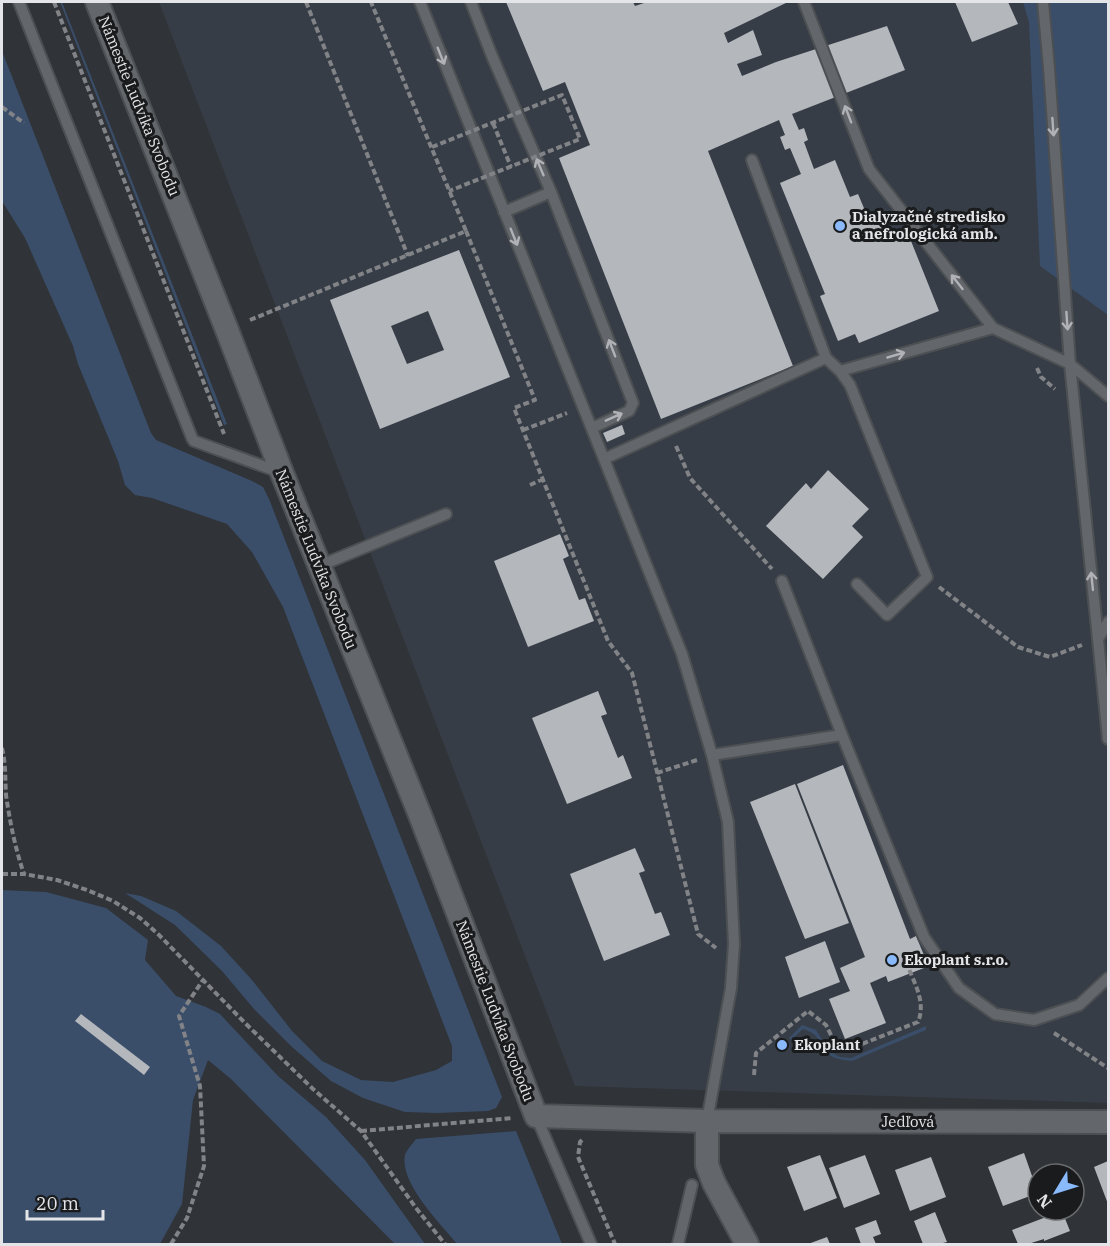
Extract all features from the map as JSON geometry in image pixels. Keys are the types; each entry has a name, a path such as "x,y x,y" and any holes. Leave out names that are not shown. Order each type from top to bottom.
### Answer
{"street":[{"name":"Námestie Ludvíka Svobodu","path":"98,2 282,473 420,815 536,1116"},
{"name":"Jedľová","path":"536,1116 707,1121 1108,1122"},
{"path":"707,1121 707,1165 747,1245"}],"lane":[{"path":"19,2 192,438 194,441 282,473"},
{"path":"420,2 682,654 712,754 728,822 734,944 731,988 707,1121"},
{"path":"471,2 551,192 633,403 629,411 592,428"},
{"path":"804,2 869,169 993,328 1070,364 1108,396"},
{"path":"1043,2 1070,364 1108,740"},
{"path":"752,160 826,358 840,370 850,386 927,577 887,615 857,584"},
{"path":"504,212 551,192"},
{"path":"840,370 993,328"},
{"path":"604,459 826,358"},
{"path":"319,566 446,514"},
{"path":"783,581 842,735 924,937 959,988 995,1014 1034,1020 1080,1005 1108,978"},
{"path":"1098,639 1108,622"},
{"path":"712,754 842,735"},
{"path":"536,1116 591,1245"},
{"path":"678,1245 692,1185"}],"path":[{"path":"54,2 234,456"},
{"path":"306,2 408,256"},
{"path":"371,2 535,400 514,408 608,641 632,673 698,934 733,962"},
{"path":"432,147 562,95 580,139 449,191"},
{"path":"2,107 24,123"},
{"path":"493,123 511,166"},
{"path":"250,320 466,231"},
{"path":"1025,342 1041,376 1074,407"},
{"path":"523,430 583,407"},
{"path":"669,429 690,478 783,581"},
{"path":"530,485 543,479"},
{"path":"927,577 1018,647 1050,657 1098,639"},
{"path":"2,748 15,847 24,874"},
{"path":"657,773 712,754"},
{"path":"2,874 24,874 57,880 87,890 140,918 296,1072 361,1131 445,1245"},
{"path":"754,1075 756,1053 808,1011 826,1025 836,1045 849,1049 918,1022 921,1014 920,998 908,967"},
{"path":"171,1245 187,1218 204,1166 200,1086 179,1016 203,981"},
{"path":"1034,1020 1108,1068"},
{"path":"361,1131 536,1116"},
{"path":"588,1133 580,1143 578,1157 615,1245"}],"shaded area":[{"path":"60,2 62,2 227,424 224,425"},
{"path":"159,2 1108,2 1108,1103 575,1086"},
{"path":"1023,2 1108,2 1108,315 1040,266 1029,22"},
{"path":"2,51 151,433 156,440 263,487 269,499 502,1097 496,1108 488,1111 405,1112 363,1098 331,1081 254,1009 222,971 175,925 125,893 141,896 176,911 221,946 252,980 292,1031 322,1061 361,1080 393,1082 436,1070 452,1061 452,1046 283,607 252,552 227,524 152,498 135,495 125,485 118,461 78,364 73,346 25,238 2,201"},
{"path":"2,890 46,892 106,908 148,940 145,960 176,996 220,1014 278,1076 326,1117 365,1160 425,1244 395,1244 231,1079 208,1060 193,1100 182,1204 160,1244 2,1244"},
{"path":"802,1025 816,1030 829,1051 840,1057 851,1058 926,1026 926,1030 852,1061 838,1059 828,1054 816,1036 809,1031 803,1029 791,1040 789,1038"},
{"path":"516,1131 562,1244 457,1244 423,1202 408,1178 405,1166 406,1153 416,1139"}],"building":[{"path":"506,2 633,2 635,6 647,2 788,2 724,33 728,43 753,30 762,55 737,64 742,76 776,62 887,26 905,70 792,114 799,130 804,128 808,140 804,142 814,169 835,160 850,197 858,194 869,220 879,217 888,238 907,231 939,311 859,343 855,334 838,341 820,296 825,294 780,183 801,174 790,148 785,150 780,137 785,135 779,120 708,151 793,366 661,419 559,158 590,145 565,82 543,91"},
{"path":"955,2 1008,2 1018,24 972,42"},
{"path":"459,250 510,377 380,429 330,300","holes":["428,311 444,350 407,364 391,326"]},
{"path":"622,425 625,434 607,442 603,433"},
{"path":"828,470 869,509 852,526 863,537 823,579 766,526 806,483 811,489"},
{"path":"560,534 569,556 563,559 579,600 585,598 594,621 528,647 494,561"},
{"path":"598,691 607,714 601,716 618,758 623,755 632,778 567,804 532,718"},
{"path":"843,765 910,939 916,936 926,960 921,961 924,968 888,982 886,976 870,983 886,1023 845,1039 829,999 850,991 840,968 865,957 797,784"},
{"path":"795,784 849,923 805,939 750,802"},
{"path":"635,848 645,871 639,873 655,914 661,912 670,935 604,961 570,874"},
{"path":"825,941 840,982 799,998 785,957"},
{"path":"81,1014 150,1067 144,1075 75,1021"},
{"path":"1024,1153 1027,1162 1026,1197 1003,1206 988,1167"},
{"path":"820,1155 837,1198 804,1211 787,1167"},
{"path":"865,1155 880,1194 844,1208 829,1168"},
{"path":"931,1157 946,1197 910,1211 895,1170"},
{"path":"1108,1161 1108,1204 1094,1167"},
{"path":"935,1212 947,1242 923,1244 914,1221"},
{"path":"876,1220 881,1234 873,1237 876,1244 861,1244 855,1228"},
{"path":"1033,1222 1066,1222 1070,1231 1044,1241 1044,1239 1028,1244 1018,1244 1012,1230"},
{"path":"827,1237 830,1244 808,1244"}],"place":[{"name":"Dialyzačné stredisko a nefrologická amb.","path":"840,226"},
{"name":"Ekoplant s.r.o.","path":"892,960"},
{"name":"Ekoplant","path":"782,1045"}]}
